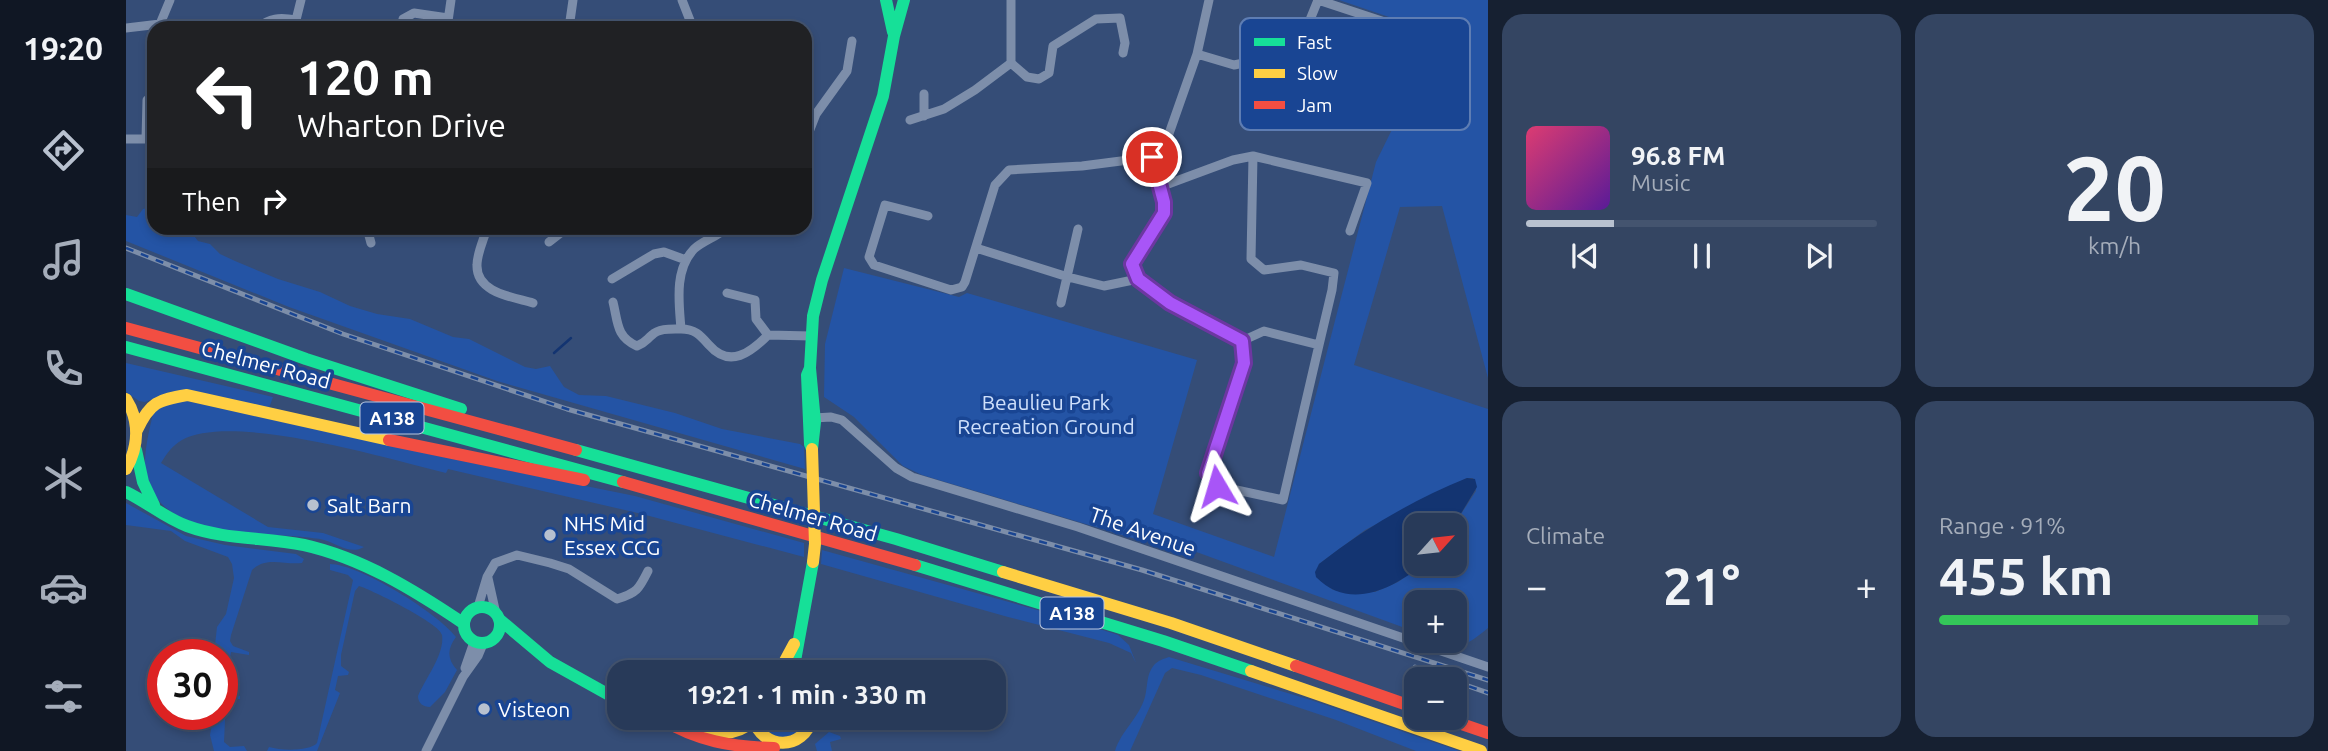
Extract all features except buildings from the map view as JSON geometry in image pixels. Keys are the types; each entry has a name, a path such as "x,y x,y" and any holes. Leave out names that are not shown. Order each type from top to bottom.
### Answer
{"main road":[{"path":"886,0 894,36"},
{"path":"812,449 815,444 810,368 811,336 822,280 883,96 904,0"},
{"path":"126,294 306,359 646,468"},
{"name":"Chelmer Road","path":"126,328 646,468 896,539 1171,622 1404,704"},
{"name":"Chelmer Road","path":"126,346 890,558 1163,641 1481,751"},
{"path":"795,660 813,562 812,449 807,410 807,375 810,368"},
{"name":"A138","path":"136,430 145,413 159,400 187,395 424,447 658,492"},
{"path":"126,399 131,405 136,430 132,458 126,469"},
{"path":"135,446 147,494 158,511"},
{"path":"126,492 186,525 223,536 303,545 343,555 435,603 470,613 489,608 550,662 607,695"},
{"path":"470,613 466,636 478,643 492,641 497,636 500,626 498,617"},
{"path":"497,636 529,644"},
{"path":"786,660 798,638"},
{"path":"1467,726 1488,733"},
{"path":"678,730 709,743 740,748 789,750 799,745 809,733"},
{"path":"697,730 725,734 739,730"},
{"path":"756,730 759,738 774,748"},
{"path":"808,747 810,730"}],"street":[{"path":"165,21 170,0"},
{"path":"266,21 280,18 296,20 301,0"},
{"path":"448,21 451,0"},
{"path":"570,21 573,0"},
{"path":"682,0 690,21"},
{"path":"1011,0 1011,63 1027,77 1039,79 1049,74 1053,46 1096,19 1121,18 1125,43 1123,53"},
{"path":"928,216 885,205 869,257 874,265 951,290 962,287 965,282 995,184 1009,170 1082,166 1152,157 1165,145 1196,54 1209,0"},
{"path":"1311,18 1318,0 1373,18"},
{"path":"403,19 414,13 441,21"},
{"path":"126,27 147,26"},
{"path":"812,124 816,114 847,71 852,41"},
{"path":"1196,54 1234,65 1240,64"},
{"path":"910,120 950,105 1011,63"},
{"path":"924,94 924,116"},
{"path":"126,139 147,139"},
{"path":"1160,187 1233,160 1253,156 1367,183 1350,231"},
{"path":"1242,341 1244,363 1208,473 1217,486 1283,500 1334,273 1301,265 1264,270 1251,259 1253,156"},
{"path":"1152,157 1164,202 1164,213 1132,264 1138,279 1170,303 1242,341"},
{"path":"1061,303 1079,229"},
{"path":"369,235 371,243"},
{"path":"485,235 477,262 480,279 489,289 533,303"},
{"path":"549,242 558,235"},
{"path":"681,329 679,292 685,260 708,238 715,235"},
{"path":"976,247 1104,286 1138,279"},
{"path":"612,279 654,254 664,252 685,260"},
{"path":"727,293 755,300 756,319 768,335"},
{"path":"613,302 620,332 627,341 637,345 646,342 660,330 692,329 703,337 711,348 723,355 737,357 750,352 768,335 811,336"},
{"path":"1242,341 1264,331 1319,345"},
{"name":"The Avenue","path":"814,418 831,417 842,420 896,468 912,477 1078,527 1488,667"},
{"path":"470,613 495,563 517,555 569,569 617,599 639,589 648,571"},
{"path":"487,577 498,617"},
{"path":"426,751 478,643"}],"green space":[{"name":"Beaulieu Park Recreation Ground","path":"1339,0 1488,0 1488,378 1442,206 1400,207 1354,365 1488,409 1488,628 1470,642 1467,643 1467,590 1404,590 1404,628 1147,534 1139,540 922,475 903,466 854,417 824,397 825,344 844,268 959,297 967,293 1197,360 1153,514 1274,557 1376,162 1392,130 1470,130 1470,18 1392,18"},
{"path":"147,208 147,235 193,235 198,241 210,244 220,254 350,306 377,314 410,319 453,337 469,339 525,367 536,369 550,366 564,387 579,395 606,396 675,413 722,429 800,444 804,447 805,469 497,381 289,307 126,241 126,215 137,217"},
{"path":"126,363 273,397 269,408 218,396 139,401 126,392"},
{"path":"178,399 635,496 804,543 804,557 642,514 448,469 446,473 311,441 236,431 205,433 182,440 170,450 161,463 268,527 323,533 364,547 354,550 319,539 210,527 169,510 154,495 146,474 146,451 154,410"},
{"path":"126,503 186,536 225,545 296,554 304,559 302,563 263,563 252,570 230,639 216,639 217,627 226,614 234,578 228,557 185,541 171,531 126,525"},
{"path":"822,550 1118,635 1129,645 1136,663 1131,653 1109,643 821,564"},
{"path":"330,564 343,566 378,581 433,615 456,637 449,654 457,670 445,692 430,707 421,704 418,696 438,658 442,635 419,616 359,586 355,591 341,655 341,666 349,672 348,675 338,676 335,690 340,693 317,751 267,751 269,747 295,750 317,743 353,580 348,575 330,570"},
{"path":"238,648 249,652 249,655 238,653"},
{"path":"1169,657 1314,701 1459,751 1416,751 1336,720 1172,668 1165,673 1130,751 1115,751 1142,705 1151,669"},
{"path":"211,730 225,730 224,742 230,747 244,746 247,751 214,751"},
{"path":"762,730 802,730 791,741 763,733"},
{"path":"829,732 841,739 830,742 832,751 817,751 815,744"}],"shaded area":[{"path":"1467,478 1475,479 1477,487 1461,513 1404,513 1404,576 1406,576 1385,588 1356,594 1342,593 1316,577 1319,564 1354,538 1428,496"}],"waterway":[{"path":"554,353 571,338"}],"railway":[{"path":"126,248 343,334 567,409 1142,570 1488,680"},
{"path":"1467,686 1488,693"}],"traffic: fast":[{"path":"886,0 893,32"},
{"path":"810,368 815,422 812,449 807,375 810,368 813,316 822,280 883,96 904,0"},
{"path":"126,294 306,359 461,409"},
{"path":"126,347 623,482"},
{"path":"136,450 143,482 154,505"},
{"path":"576,450 896,539 1003,572"},
{"path":"126,492 171,519 201,531 304,545 346,558 406,587 463,623"},
{"path":"795,660 813,562"},
{"path":"915,565 1163,641 1251,671"},
{"path":"482,607 495,612 500,625 495,638 482,643 469,638 464,625 469,612 482,607"},
{"path":"499,619 550,662 607,694"}],"traffic: slow":[{"path":"137,430 146,413 156,404 187,395 389,440"},
{"path":"126,399 136,425 135,443 126,469"},
{"path":"812,449 815,544 813,562"},
{"path":"1003,572 1171,623 1296,666"},
{"path":"785,660 794,644"},
{"path":"1251,671 1481,751"},
{"path":"699,730 716,733 739,730"},
{"path":"759,730 765,737 783,743 801,737 807,730"}],"traffic: jam":[{"path":"126,328 576,450"},
{"path":"389,440 584,480"},
{"path":"623,482 915,565"},
{"path":"1296,666 1404,704"},
{"path":"1467,726 1488,733"},
{"path":"681,730 715,741 774,748"}],"place":[{"name":"Salt Barn","path":"313,505"},
{"name":"NHS Mid Essex CCG","path":"550,535"},
{"name":"Visteon","path":"484,709"}],"route":[{"path":"1152,157 1164,202 1164,213 1132,264 1138,279 1170,303 1242,341 1244,363 1208,473 1217,486"}]}
